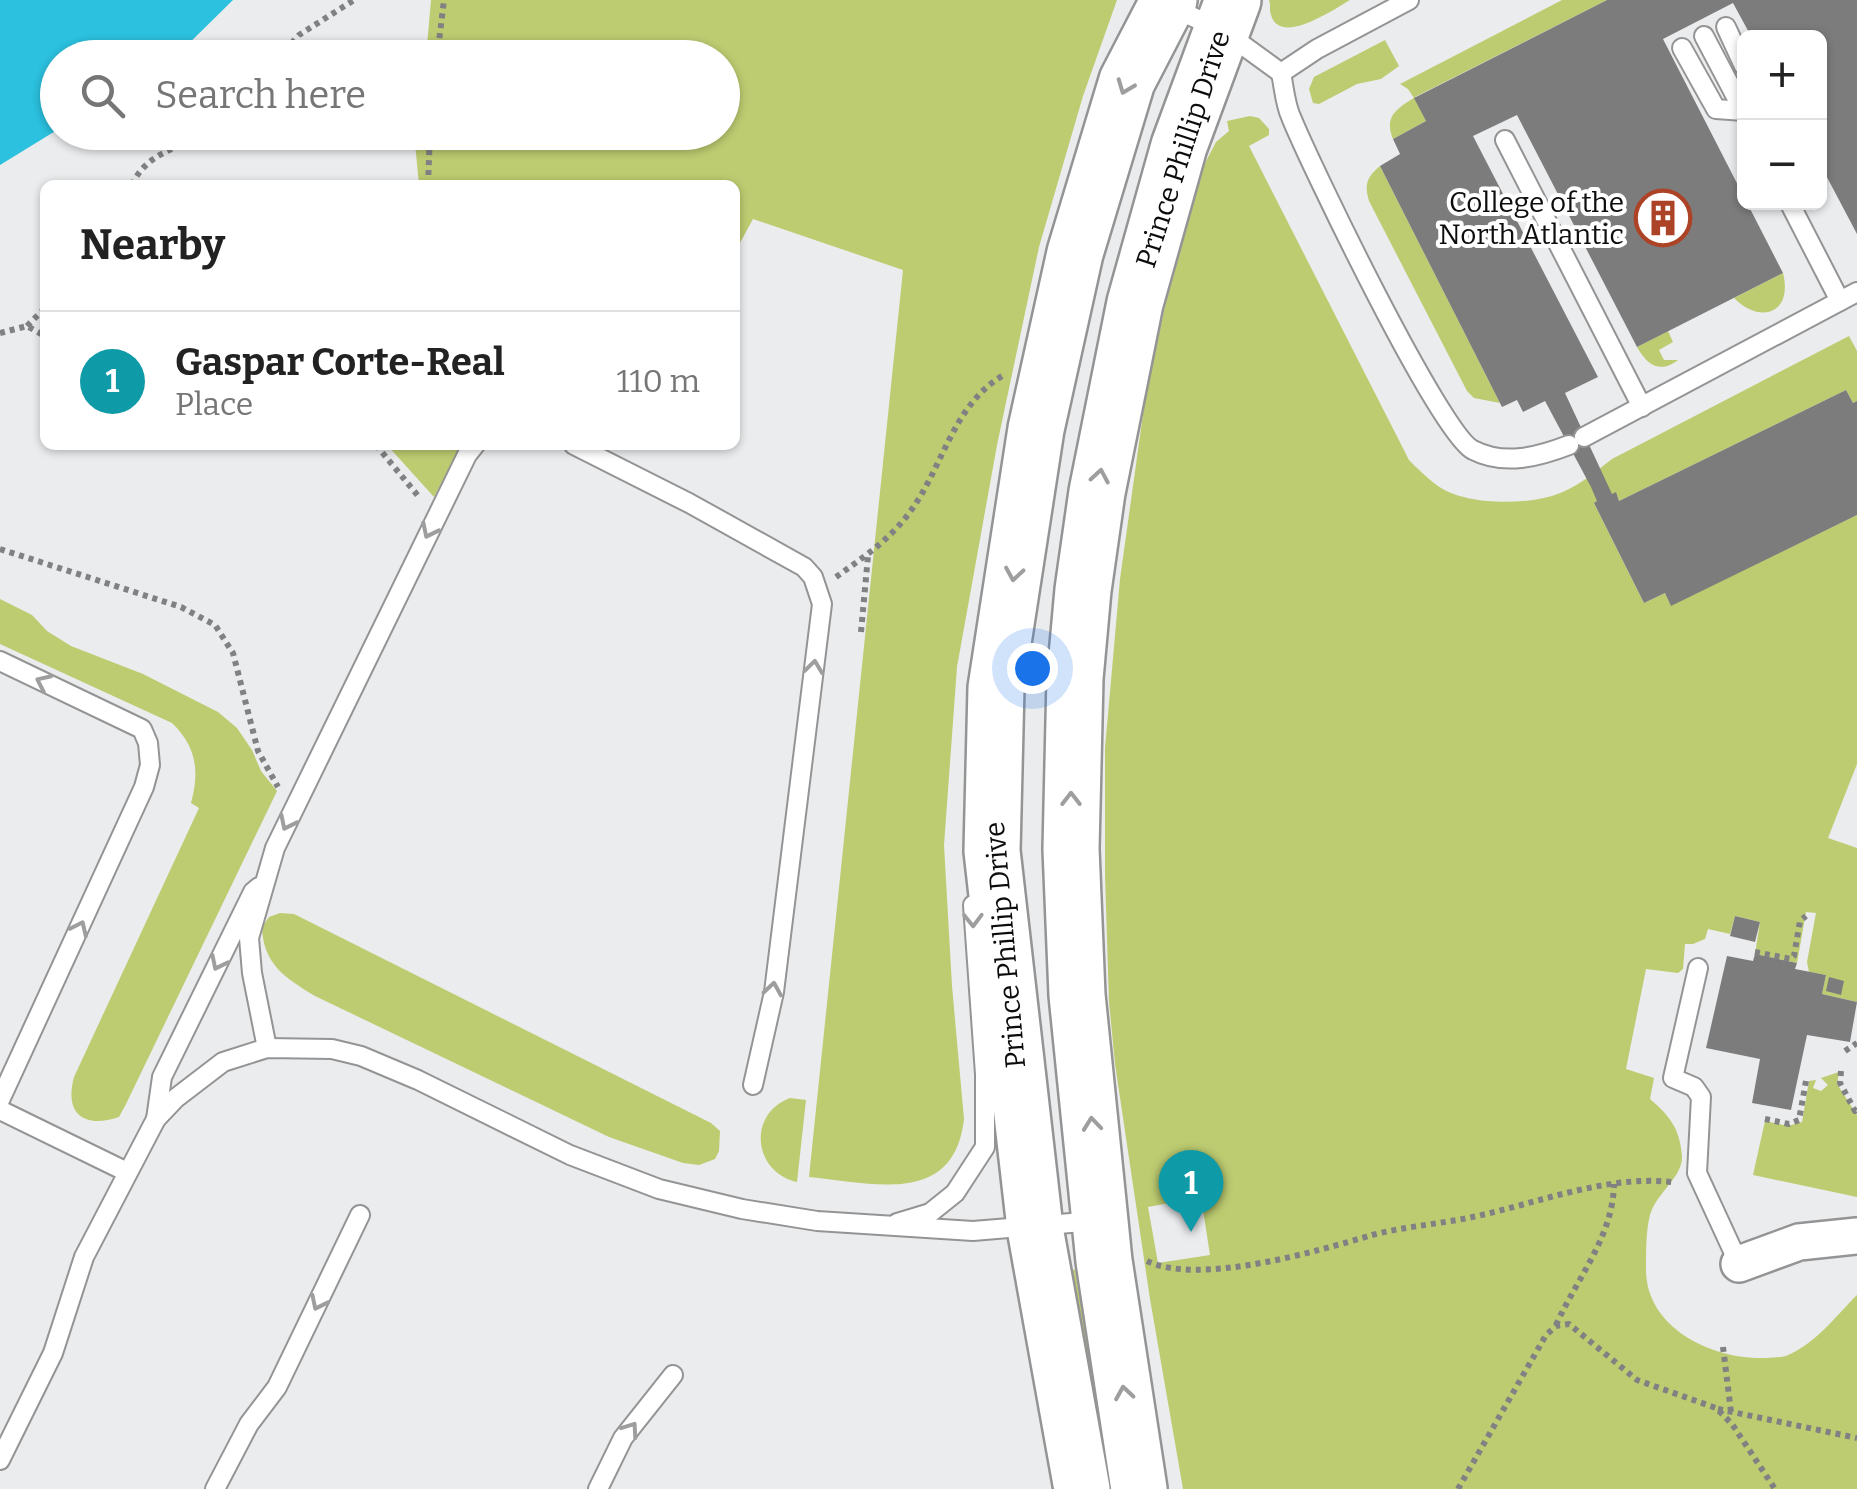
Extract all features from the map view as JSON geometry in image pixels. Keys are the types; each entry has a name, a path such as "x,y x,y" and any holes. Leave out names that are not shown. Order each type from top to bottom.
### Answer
{"main road":[{"name":"Prince Phillip Drive","path":"1082,1489 1035,1228 992,851 986,707 1036,429 1076,253 1126,81 1168,3"},
{"name":"Prince Phillip Drive","path":"1139,1489 1119,1238 1078,995 1072,764 1083,590 1115,390 1134,303 1179,146 1228,15"}],"street":[{"path":"1740,1264 1799,1242 1857,1236"}],"lane":[{"path":"1281,73 1316,48 1410,0"},
{"path":"1168,3 1228,15 1281,73 1290,114 1337,212 1438,408 1471,450 1501,459 1535,456 1577,441 1857,292"},
{"path":"1726,27 1737,51"},
{"path":"1704,36 1737,98"},
{"path":"1682,48 1716,109 1737,110"},
{"path":"1505,140 1642,407"},
{"path":"1793,210 1840,301"},
{"path":"267,1048 249,938 275,848 470,450"},
{"path":"584,450 804,567 822,604 774,992 753,1085"},
{"path":"0,661 142,729 148,742 150,765 126,826 0,1100"},
{"path":"156,1119 162,1076 252,892 267,881"},
{"path":"882,1227 930,1213 955,1193 985,1147 985,1074 972,882"},
{"path":"1698,968 1673,1078 1694,1087 1701,1097 1697,1173 1740,1264"},
{"path":"0,1460 53,1353 84,1257 156,1119 176,1098 224,1062 267,1048 332,1049 361,1056 418,1080 526,1136 660,1189 761,1212 882,1227 973,1231 1035,1228 1119,1238"},
{"path":"0,1110 127,1172"},
{"path":"215,1489 242,1435 277,1387 360,1215"},
{"path":"598,1489 624,1438 672,1375"}],"path":[{"path":"294,40 354,0"},
{"path":"438,40 444,0"},
{"path":"134,180 139,170 170,150"},
{"path":"428,180 429,150"},
{"path":"0,333 27,326 40,313"},
{"path":"27,326 40,333"},
{"path":"818,590 883,543 912,509 955,426 999,377 1012,372"},
{"path":"380,450 436,518"},
{"path":"0,549 182,607 214,625 232,654 258,751 282,792 298,802"},
{"path":"861,632 868,554"},
{"path":"1756,952 1794,956 1800,921 1806,916"},
{"path":"1845,1051 1857,1043"},
{"path":"1841,1071 1840,1083 1857,1110"},
{"path":"1766,1119 1788,1124 1799,1120 1806,1081"},
{"path":"1119,1238 1157,1266 1184,1268 1282,1260 1376,1234 1463,1220 1614,1184 1648,1179 1672,1182"},
{"path":"1458,1489 1600,1245 1613,1205 1614,1184"},
{"path":"1556,1326 1568,1324 1637,1380 1716,1408 1857,1438"},
{"path":"1723,1347 1732,1412"},
{"path":"1716,1408 1740,1436 1774,1489"}],"green space":[{"path":"431,0 1117,0 1083,96 1039,247 997,445 957,667 944,845 964,1119 957,1147 945,1166 927,1178 884,1184 809,1177 903,270 753,219 740,243 740,180 419,180 416,150 740,150 740,40 427,40"},
{"path":"1269,0 1350,0 1309,22 1285,27 1276,24"},
{"path":"1562,0 1607,0 1415,97 1426,121 1393,139 1393,114 1414,98 1400,84"},
{"path":"1385,40 1399,66 1381,79 1357,84 1319,104 1313,103 1309,89 1314,77"},
{"path":"1250,116 1259,118 1269,129 1269,135 1249,146 1409,460 1449,492 1494,502 1552,496 1576,485 1612,459 1849,336 1857,351 1857,401 1853,403 1846,390 1619,501 1616,493 1594,503 1644,603 1665,593 1671,605 1857,515 1857,764 1828,838 1857,848 1857,1002 1822,994 1826,975 1809,972 1807,962 1816,913 1806,912 1797,963 1755,954 1760,922 1735,916 1730,934 1708,929 1705,939 1685,944 1683,969 1678,973 1646,969 1626,1069 1654,1078 1650,1099 1673,1124 1681,1146 1681,1164 1653,1207 1646,1241 1649,1289 1670,1324 1686,1337 1725,1353 1783,1357 1816,1336 1857,1295 1857,1489 1183,1489 1115,1064 1109,1002 1105,748 1120,579 1145,400 1165,306 1204,165 1216,142 1229,131 1227,121","holes":["1201,1197 1210,1255 1158,1263 1148,1207"]},
{"path":"1380,166 1500,403 1474,398 1467,391 1369,201 1368,181"},
{"path":"1783,273 1783,298 1772,311 1754,311 1734,298"},
{"path":"1668,331 1673,342 1659,350 1664,360 1678,360 1654,366 1637,347"},
{"path":"392,450 459,450 434,497"},
{"path":"0,599 32,615 47,631 71,646 143,674 218,712 237,728 277,791 126,1104 119,1117 107,1120 87,1119 75,1109 74,1077 199,808 191,803 194,760 172,723 0,644"},
{"path":"294,914 711,1123 720,1131 715,1159 699,1165 683,1163 609,1137 315,996 285,976 266,951 262,927 269,917"},
{"path":"1839,1072 1837,1084 1857,1115 1857,1197 1753,1175 1765,1121 1788,1126 1802,1122 1809,1081 1816,1080 1813,1088 1821,1091 1828,1085 1821,1078"},
{"path":"790,1098 806,1100 797,1182 771,1167 761,1142 767,1116"},
{"path":"1068,1270 1075,1270 1114,1489 1097,1489"}],"water":[{"path":"0,0 233,0 192,40 40,40 40,140 0,165"}],"building":[{"name":"College of the North Atlantic","path":"1607,0 1857,0 1857,234 1827,177 1827,30 1748,30 1733,3 1663,39 1737,183 1737,210 1751,210 1783,273 1637,347 1517,115 1473,136 1598,377 1565,393 1612,494 1616,492 1619,501 1846,390 1853,403 1857,401 1857,515 1671,606 1665,593 1644,603 1594,503 1597,501 1591,487 1545,401 1523,412 1517,400 1502,407 1380,166 1400,154 1393,139 1426,121 1414,98"},
{"path":"1735,916 1760,922 1755,942 1730,936"},
{"path":"1755,954 1797,963 1795,969 1826,975 1822,994 1857,1002 1850,1042 1807,1035 1791,1110 1752,1103 1760,1059 1706,1048 1727,956 1753,961"},
{"path":"1829,977 1844,981 1841,995 1826,991"}],"place":[{"name":"College of the North Atlantic","path":"1663,218"},
{"name":"Gaspar Corte-Real","path":"1191,1232"}]}
